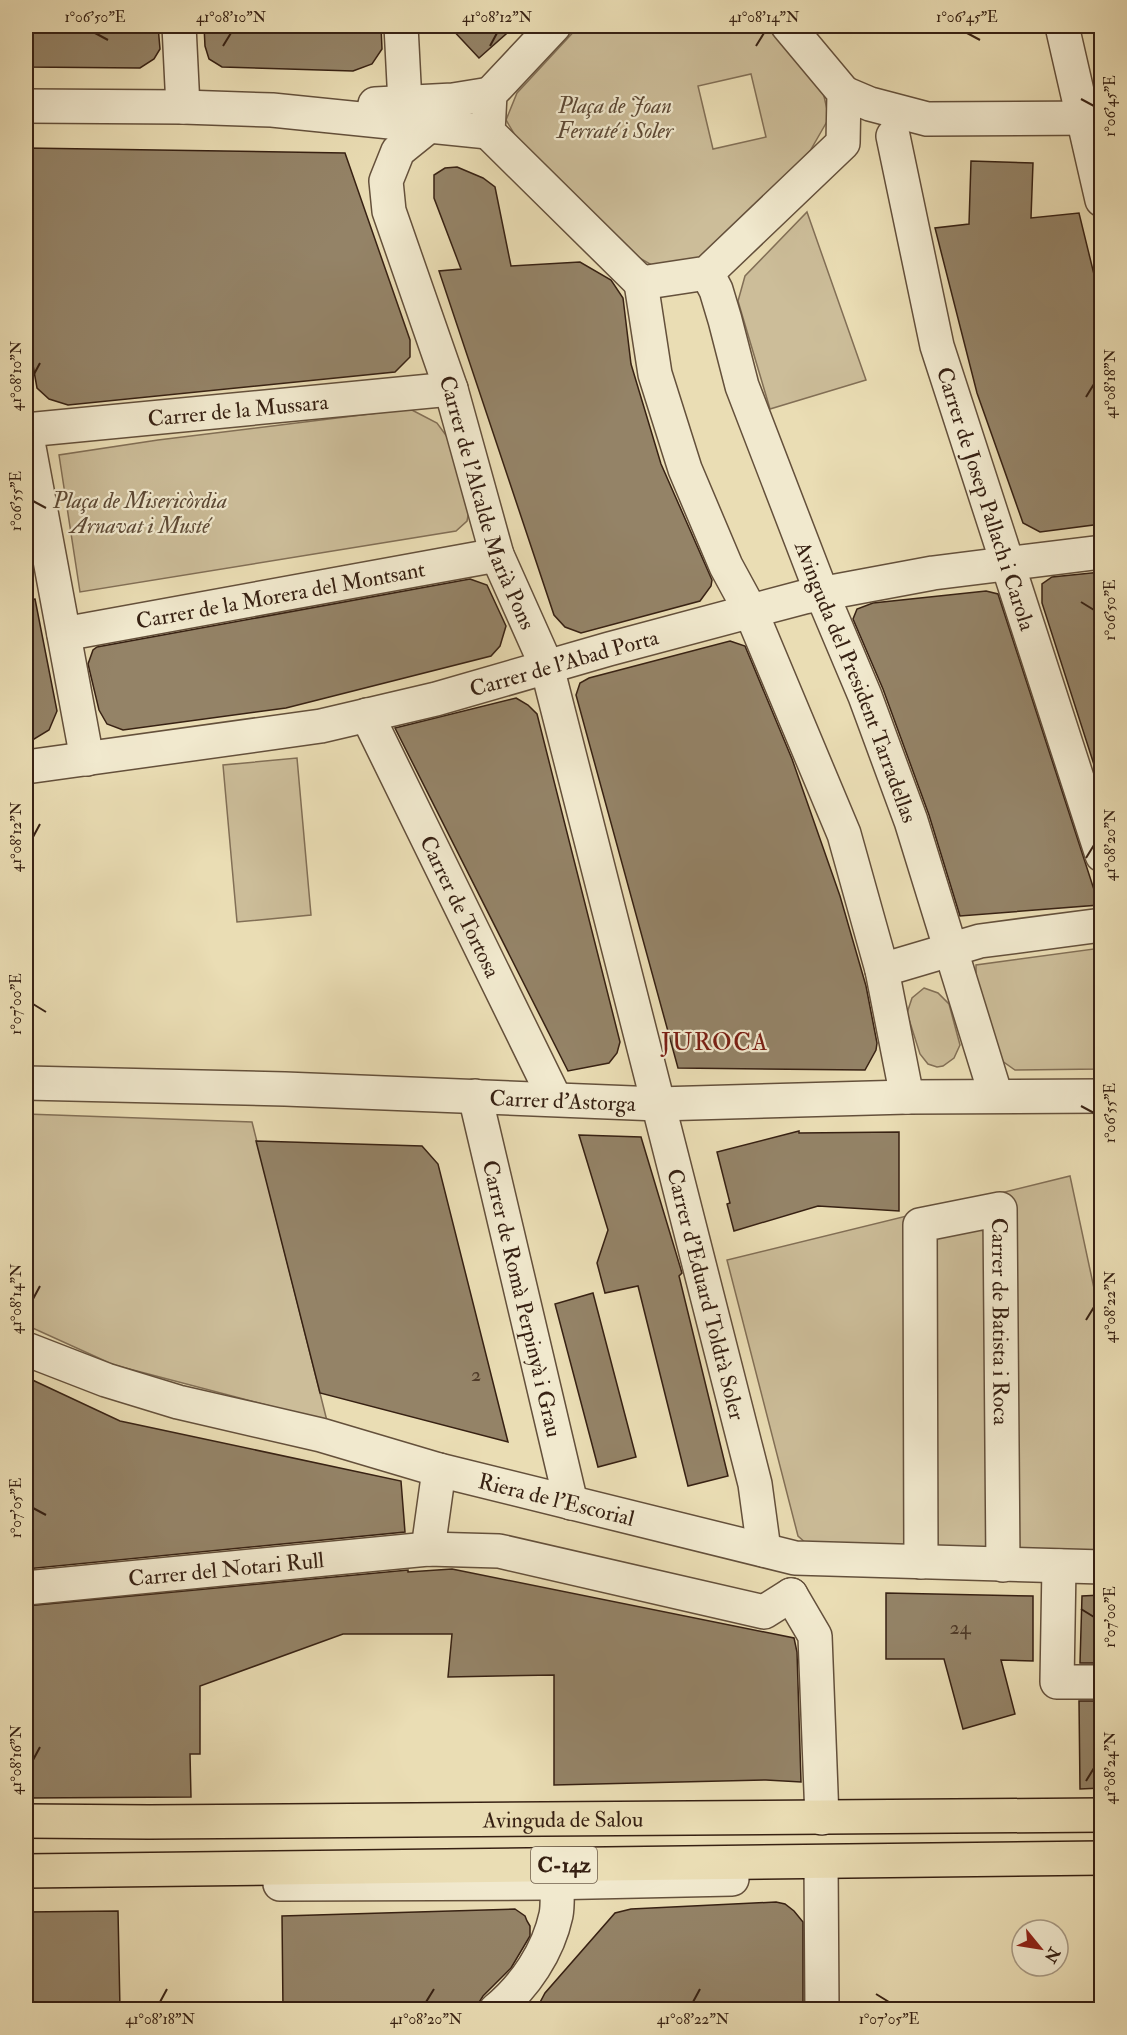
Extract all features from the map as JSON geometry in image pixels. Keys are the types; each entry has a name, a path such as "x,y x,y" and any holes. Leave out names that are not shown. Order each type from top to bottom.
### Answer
{"main road":[{"name":"Avinguda de Salou","path":"26,1821 1101,1815"},
{"name":"C-14z","path":"26,1871 821,1869 1101,1858"}],"street":[{"path":"179,26 183,106"},
{"path":"401,26 405,103"},
{"path":"272,110 347,104 453,100 490,94 554,26"},
{"path":"788,26 844,93 870,104 927,119 1092,118"},
{"path":"1062,26 1092,118 1101,200"},
{"path":"843,143 844,93"},
{"path":"488,132 490,94"},
{"path":"26,106 183,106 272,110 488,132 641,283 655,374 685,469 726,566 751,612 844,834 882,970 907,1097"},
{"path":"641,283 707,273 843,143 893,136 927,119"},
{"name":"Carrer de l'Alcalde Marià Pons","path":"429,126 398,151 386,181 389,211 451,389 497,555 547,667 658,1104"},
{"name":"Carrer de Josep Pallach i Carola","path":"893,136 937,346 1101,855"},
{"name":"Avinguda del President Tarradellas","path":"707,273 716,290 726,320 742,386 777,471 822,594 865,696 911,820 996,1096"},
{"name":"Carrer de la Mussara","path":"26,430 451,389"},
{"path":"26,430 87,759"},
{"name":"Carrer de l'Abad Porta","path":"26,767 321,726 436,699 822,594 933,573 1101,552"},
{"name":"Carrer de la Morera del Montsant","path":"64,634 497,555"},
{"name":"Carrer de Tortosa","path":"367,715 555,1099"},
{"path":"882,970 980,941 1101,925"},
{"name":"Carrer d'Astorga","path":"26,1083 475,1096 658,1104 907,1097 1101,1096"},
{"name":"Carrer de Romà Perpinyà i Grau","path":"475,1096 571,1503"},
{"name":"Carrer d'Eduard Toldrà Soler","path":"658,1104 755,1484 780,1554 791,1595"},
{"name":"Carrer de Batista i Roca","path":"921,1562 920,1225 1000,1209 1003,1565"},
{"name":"Riera de l'Escorial","path":"26,1348 106,1380 178,1402 321,1435 439,1470 780,1554 921,1562 1101,1567"},
{"path":"428,1550 439,1470"},
{"name":"Carrer d'Eduard Toldrà Soler","path":"717,1539 733,1534 741,1527 750,1513 755,1484"},
{"name":"Carrer del Notari Rull","path":"26,1588 428,1550 499,1551 765,1612 791,1595"},
{"path":"1059,1566 1057,1682 1101,1682"},
{"path":"791,1595 814,1636 822,1818"},
{"path":"26,1887 557,1882 821,1869 822,2010"},
{"path":"496,2010 511,1997 537,1963 556,1914 557,1882"}],"green space":[{"name":"Plaça de Joan Ferraté i Soler","path":"579,26 766,26 820,79 829,118 810,151 729,235 694,265 655,267 626,250 525,152 506,120 517,93","holes":["751,74 766,137 713,149 698,86"]},
{"path":"807,212 866,380 770,409 738,301 745,276"},
{"name":"Plaça de Misericòrdia Arnavat i Musté","path":"410,409 437,423 448,438 470,506 467,521 456,531 80,592 59,455 158,440"},
{"path":"297,758 311,915 237,922 223,765"},
{"path":"1101,948 1101,1069 1015,1070 998,1058 976,976 976,965"},
{"path":"924,988 938,993 949,1004 960,1045 954,1058 943,1066 928,1064 920,1054 907,1013 912,998"},
{"path":"26,1114 252,1122 327,1421 114,1365 26,1325"},
{"path":"1070,1176 1101,1321 1101,1553 807,1544 798,1536 727,1260"}],"building":[{"path":"26,26 158,26 160,49 154,59 140,68 26,67"},
{"path":"204,26 381,26 382,49 372,64 353,71 222,67 209,59 205,46"},
{"path":"449,26 515,26 479,58"},
{"path":"26,148 345,153 410,340 410,357 395,372 68,405 49,399 37,388 26,326"},
{"path":"971,161 1033,163 1031,218 1079,213 1101,303 1101,524 1040,532 1023,523 977,393 935,228 969,224"},
{"path":"457,167 483,178 495,187 511,266 580,262 611,280 623,298 631,364 661,464 712,580 711,586 700,601 581,633 565,627 554,615 439,271 461,269 434,198 434,175 445,168"},
{"path":"1101,572 1101,773 1097,774 1042,603 1042,584 1052,577"},
{"path":"470,579 487,585 506,626 500,646 491,656 286,708 123,730 107,724 99,710 88,664 93,650 97,647"},
{"path":"986,591 998,594 1099,905 960,916 929,815 883,689 853,619 857,609 873,603"},
{"path":"35,599 57,711 49,730 26,744 26,600"},
{"path":"730,641 745,646 792,759 840,896 866,986 877,1043 876,1050 865,1070 678,1068 576,695 580,683 589,678"},
{"path":"516,698 537,714 620,1042 617,1053 609,1063 568,1071 395,728"},
{"path":"799,1131 799,1133 899,1132 899,1211 818,1206 734,1231 727,1204 730,1203 717,1152"},
{"path":"579,1135 641,1137 682,1273 679,1276 728,1476 688,1486 638,1286 605,1293 597,1263 608,1230"},
{"path":"256,1141 422,1146 438,1164 508,1442 320,1393"},
{"path":"593,1293 636,1457 598,1467 555,1304"},
{"path":"26,1377 120,1421 401,1481 405,1532 26,1569"},
{"path":"452,1569 794,1638 797,1652 801,1782 766,1780 554,1785 554,1675 448,1677 452,1634 343,1634 200,1686 200,1754 190,1754 191,1797 26,1798 26,1606 408,1570 408,1572"},
{"path":"886,1593 1033,1596 1033,1661 1001,1660 1015,1714 963,1729 944,1659 886,1659"},
{"path":"1101,1595 1101,1663 1080,1663 1082,1596"},
{"path":"1079,1701 1101,1701 1101,1788 1080,1789"},
{"path":"776,1902 785,1904 803,1922 803,2003 695,2003 693,2010 536,2010 545,1993 615,1913 631,1909"},
{"path":"515,1909 525,1916 530,1926 530,1936 511,1968 483,1996 478,2004 478,2010 283,2010 282,1916"},
{"path":"118,1911 120,2010 26,2010 26,1912"}],"district":[{"name":"JUROCA","path":"715,1042"}]}
